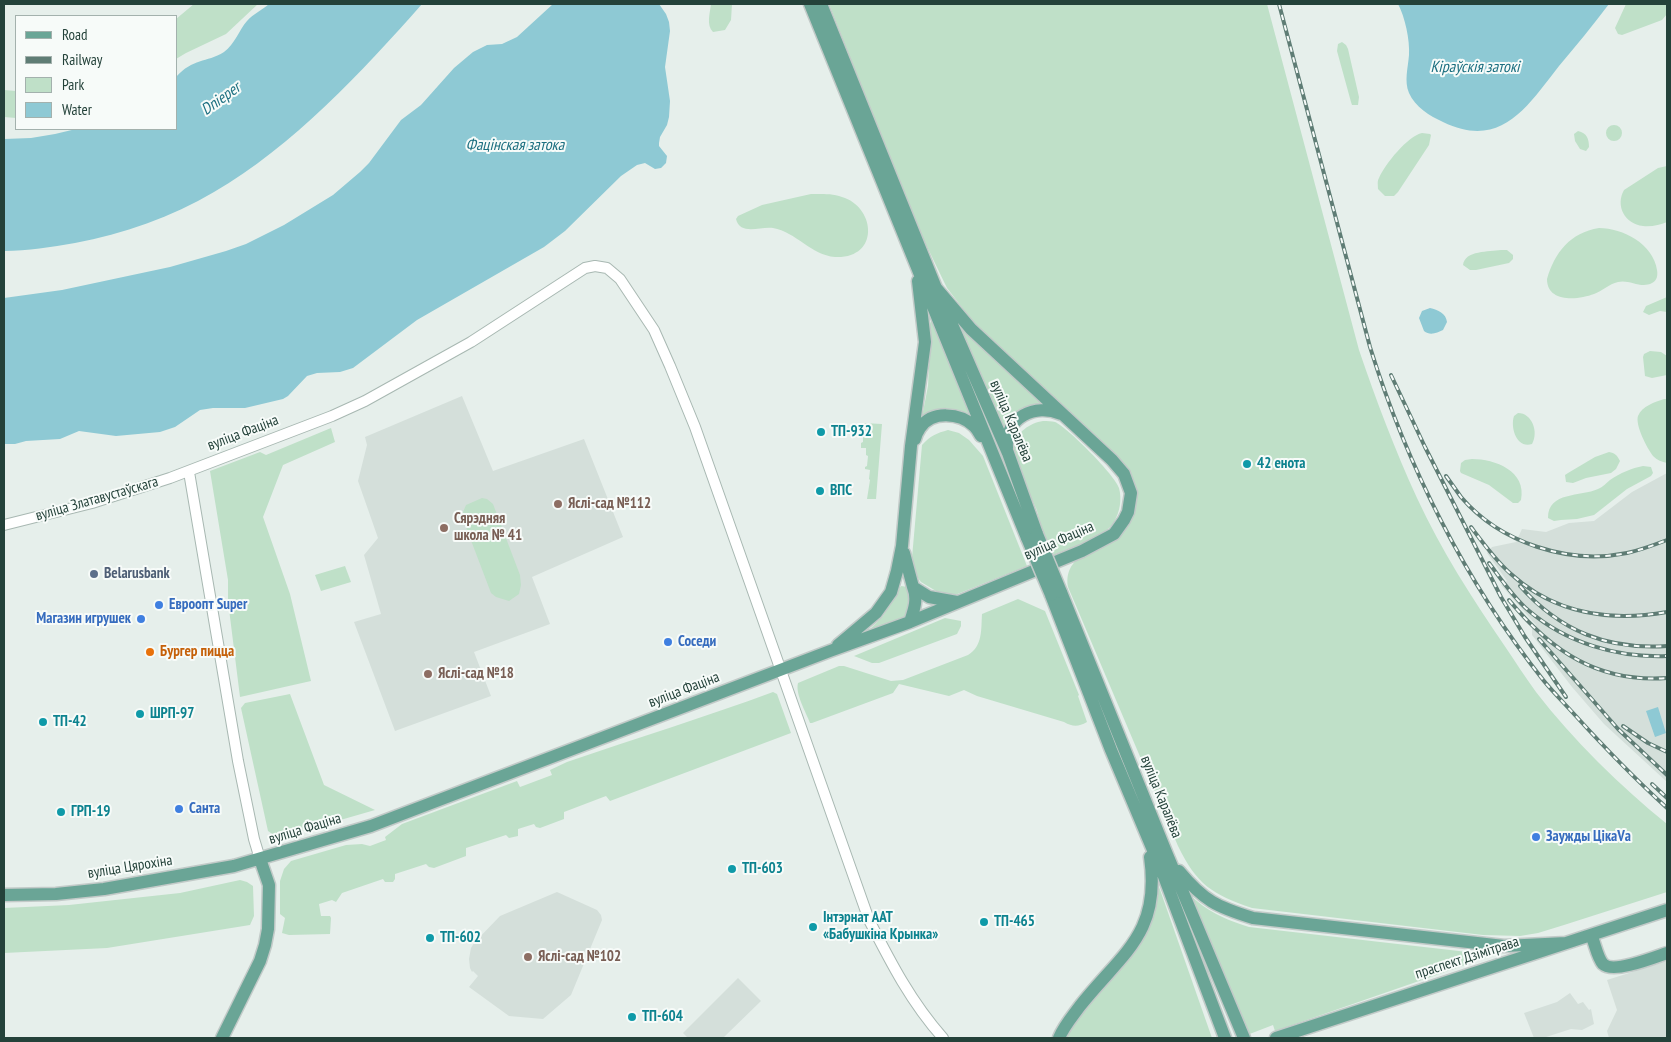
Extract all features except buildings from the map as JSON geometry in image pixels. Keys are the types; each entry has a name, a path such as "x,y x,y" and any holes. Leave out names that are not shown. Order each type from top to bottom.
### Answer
{"main road":[{"name":"вуліца Каралёва","path":"810,4 995,460 1032,536 1166,852"},
{"name":"вуліца Каралёва","path":"821,4 936,288 1008,453 1032,536"},
{"path":"830,651 876,614 891,592 897,571 902,546 911,446 925,342 916,266"},
{"path":"936,288 971,329 1066,417"},
{"path":"1008,453 1007,438 1018,419 1030,412 1042,409 1066,417"},
{"path":"911,446 920,427 928,420 947,415 966,420 975,427 995,460"},
{"name":"вуліца Фаціна","path":"260,859 371,826 910,622 1082,552 1114,534 1128,512 1131,493 1124,474 1112,460 1066,417"},
{"path":"902,546 916,594 915,609 910,622"},
{"path":"913,587 930,597 957,602"},
{"name":"вуліца Каралёва","path":"1056,594 1111,750 1147,837"},
{"path":"1147,837 1225,1038"},
{"path":"1061,1034 1092,992 1136,940 1147,920 1152,894 1152,872 1147,837"},
{"path":"1166,852 1177,869 1200,894 1212,902 1253,918 1496,945 1528,946 1566,943"},
{"path":"1166,852 1244,1038"},
{"path":"222,1038 260,961 265,945 268,929 269,885 260,859"},
{"name":"вуліца Цярохіна","path":"4,895 56,894 120,887 234,866 260,859"},
{"name":"праспект Дзімітрава","path":"1276,1038 1667,910"},
{"path":"1591,935 1602,963 1608,967 1620,967 1667,953"},
{"path":"1212,1006 1228,1000"}],"street":[{"name":"вуліца Фаціна","path":"260,859 238,761 189,472 332,416 365,401 471,342 585,268 596,266 606,268 620,279 654,330 695,427 781,670"},
{"name":"вуліца Златавустаўскага","path":"4,525 92,503 189,472"},
{"path":"781,670 869,920 898,976 925,1018 943,1038"},
{"path":"1052,1038 1061,1034"}],"shaded area":[{"path":"462,396 493,471 584,439 623,537 532,577 550,624 474,652 491,696 395,731 354,622 381,614 364,555 378,538 358,481 367,445 365,437"},
{"path":"1667,473 1667,782 1604,724 1572,687 1532,635 1532,629 1536,625 1501,585 1507,581 1487,553 1492,547 1516,542 1522,529 1546,532 1569,523 1594,521 1632,492"},
{"name":"Яслі-сад №102","path":"557,892 597,910 602,920 571,995 543,1019 509,1016 469,987 478,976 470,968 471,948 500,916"},
{"path":"1667,961 1667,1038 1609,1038 1607,1031 1617,1010 1607,980"},
{"path":"738,978 761,1001 723,1038 688,1038 683,1033"},
{"path":"1570,993 1578,1004 1583,1002 1589,1010 1591,1009 1594,1024 1582,1030 1571,1029 1543,1038 1534,1038 1524,1013 1557,1002"}],"green space":[{"path":"194,4 258,4 226,34 178,58 178,17"},
{"path":"711,4 732,4 731,20 725,30 713,32 711,29 709,19"},
{"path":"829,4 1267,4 1359,350 1386,425 1417,498 1436,536 1458,573 1536,692 1598,762 1667,824 1667,892 1538,933 1520,936 1483,935 1252,908 1216,893 1199,879 1178,846 1068,587 1068,575 1078,559 1113,540 1128,526 1135,505 1136,494 974,323 947,288 916,224"},
{"path":"1626,4 1667,4 1667,14 1662,20 1622,35 1618,34 1615,28"},
{"path":"1342,42 1348,49 1359,97 1358,105 1352,105 1337,51 1338,44"},
{"path":"4,90 15,91 15,118 4,117"},
{"path":"1614,125 1622,133 1614,141 1606,133"},
{"path":"1578,131 1584,133 1588,139 1589,147 1586,151 1580,149 1575,141 1574,134"},
{"path":"1422,133 1431,135 1429,145 1398,192 1394,196 1385,196 1378,189 1378,180 1382,172 1410,139"},
{"path":"1667,166 1667,222 1655,226 1646,226 1631,222 1621,208 1621,196 1624,190 1658,168"},
{"path":"811,194 841,196 855,204 863,213 867,222 868,233 866,242 859,250 849,256 835,257 826,255 781,230 773,228 746,229 738,224 736,219 738,216 762,205"},
{"path":"1599,228 1627,234 1643,245 1650,252 1654,261 1657,272 1655,281 1644,285 1622,281 1594,294 1580,298 1565,298 1552,292 1548,287 1547,279 1559,252 1580,234"},
{"path":"1507,250 1513,255 1513,259 1509,263 1476,270 1470,270 1463,265 1465,260 1473,254"},
{"path":"1667,297 1667,312 1660,311 1649,315 1643,312 1646,306"},
{"path":"953,316 1047,407 1006,428 1000,425"},
{"path":"932,319 974,418 921,422 928,386 929,326"},
{"path":"1650,351 1661,352 1667,356 1667,375 1652,378 1645,376 1643,357 1644,354"},
{"path":"1667,399 1667,463 1653,456 1638,425 1638,416 1646,407"},
{"path":"1518,413 1527,416 1533,424 1535,434 1532,444 1522,443 1516,436 1513,421 1514,416"},
{"path":"1043,421 1055,422 1080,442 1101,463 1116,482 1120,497 1118,514 1109,528 1087,542 1054,555 1018,469 1014,453 1015,442 1024,429"},
{"path":"863,423 882,424 876,499 867,499 870,470 865,469 868,456 866,455 866,448 861,448 861,443 863,442"},
{"path":"331,428 335,442 283,465 263,517 290,594 311,681 240,697 228,601 228,580 210,471 260,452 266,455"},
{"path":"948,430 959,433 969,440 983,456 1027,566 955,595 936,591 921,582 911,569 922,445 934,435"},
{"path":"1609,452 1616,455 1620,461 1616,469 1611,473 1586,478 1573,483 1566,482 1565,475 1595,457"},
{"path":"1472,459 1499,464 1514,474 1522,490 1521,500 1518,503 1513,503 1489,485 1461,473 1461,463"},
{"path":"1643,466 1651,467 1653,473 1651,476 1627,489 1594,515 1554,521 1548,518 1549,509 1559,499 1598,489 1622,473"},
{"path":"482,498 487,499 493,504 520,575 521,585 519,594 509,601 496,597 491,593 464,522 463,512 466,505"},
{"path":"345,566 351,582 321,591 315,575"},
{"path":"901,586 908,587 912,596 907,616 868,631 883,616"},
{"path":"1018,599 1045,611 1079,695 1087,722 1078,726 1070,725 977,696 964,690 949,696 899,684 893,693 810,723 799,698 798,683 839,666 891,681 903,680 968,655 979,642 982,614"},
{"path":"945,618 961,621 957,634 879,663 872,663 854,656"},
{"path":"773,692 777,694 791,733 610,801 606,796 564,812 564,819 540,828 534,824 518,829 518,836 509,838 506,835 466,848 466,856 434,868 426,864 395,874 393,882 385,882 383,879 342,893 336,902 332,900 319,904 321,916 330,916 331,918 330,934 289,935 282,933 285,918 280,914 280,881 284,869 291,861 346,845 362,844 370,846 386,840 385,837 402,824 517,781 520,787 552,775 550,770 567,762"},
{"path":"290,694 324,785 375,810 278,838 268,831 241,708 245,703"},
{"path":"240,880 253,886 254,916 250,925 107,948 4,953 4,908 69,905 180,893"},
{"path":"1158,884 1212,1038 1063,1038 1155,901"},
{"path":"1189,894 1203,906 1217,914 1249,927 1494,955 1275,1031 1273,1025 1247,1035"}],"water":[{"name":"Dnieper","path":"269,4 422,4 351,81 299,130 243,174 214,192 164,217 129,230 75,243 4,251 4,139 31,138 72,130 178,130 178,75 194,64 224,52 252,16"},
{"name":"Фацінская затока","path":"553,4 659,4 666,14 670,31 665,67 670,101 667,125 660,137 659,143 659,146 667,156 666,163 661,168 655,169 645,163 637,165 621,176 565,231 544,247 417,320 353,368 340,372 317,373 307,376 283,399 245,408 200,410 175,427 160,432 116,436 79,431 60,439 4,444 4,298 62,290 170,267 246,244 284,225 333,195 360,172 401,120 421,105 454,68 473,52 487,45 502,44 517,37"},
{"name":"Кіраўскія затокі","path":"1398,4 1609,4 1524,109 1511,120 1497,127 1481,131 1463,129 1443,122 1415,103 1409,93 1407,84 1408,36"},
{"path":"1430,308 1443,314 1447,322 1443,330 1434,334 1424,331 1419,318 1422,311"},
{"path":"1658,707 1666,733 1655,737 1646,711"}],"railway":[{"path":"1279,4 1370,347 1402,436 1421,479 1464,564 1489,604 1544,681 1619,762 1667,808"},
{"path":"1391,375 1425,447 1501,597 1525,637 1566,697"},
{"path":"1446,476 1461,497 1477,513 1495,527 1537,547 1559,553 1605,556 1632,552 1667,540"},
{"path":"1471,527 1505,569 1528,588 1546,598 1585,612 1605,615 1646,615 1667,612"},
{"path":"1489,563 1507,588 1528,610 1543,622 1576,640 1612,651 1649,656 1667,656"},
{"path":"1520,586 1551,615 1568,626 1586,634 1624,645 1667,646"},
{"path":"1509,600 1542,634 1578,660 1598,669 1619,675 1642,678 1667,678"},
{"path":"1539,639 1618,729 1667,775"},
{"path":"1623,726 1648,743 1667,752"},
{"path":"1652,784 1667,798"}],"place":[{"name":"ТП-932","path":"821,432"},
{"name":"42 енота","path":"1247,464"},
{"name":"ВПС","path":"820,491"},
{"name":"Яслі-сад №112","path":"558,504"},
{"name":"Сярэдняя школа № 41","path":"444,528"},
{"name":"Belarusbank","path":"94,574"},
{"name":"Евроопт Super","path":"159,605"},
{"name":"Магазин игрушек","path":"141,619"},
{"name":"Соседи","path":"668,642"},
{"name":"Бургер пицца","path":"150,652"},
{"name":"Яслі-сад №18","path":"428,674"},
{"name":"ШРП-97","path":"140,714"},
{"name":"ТП-42","path":"43,722"},
{"name":"Санта","path":"179,809"},
{"name":"ГРП-19","path":"61,812"},
{"name":"Заужды ЦікаVа","path":"1536,837"},
{"name":"ТП-603","path":"732,869"},
{"name":"ТП-465","path":"984,922"},
{"name":"Інтэрнат ААТ «Бабушкіна Крынка»","path":"813,927"},
{"name":"ТП-602","path":"430,938"},
{"name":"Яслі-сад №102","path":"528,957"},
{"name":"ТП-604","path":"632,1017"}]}
